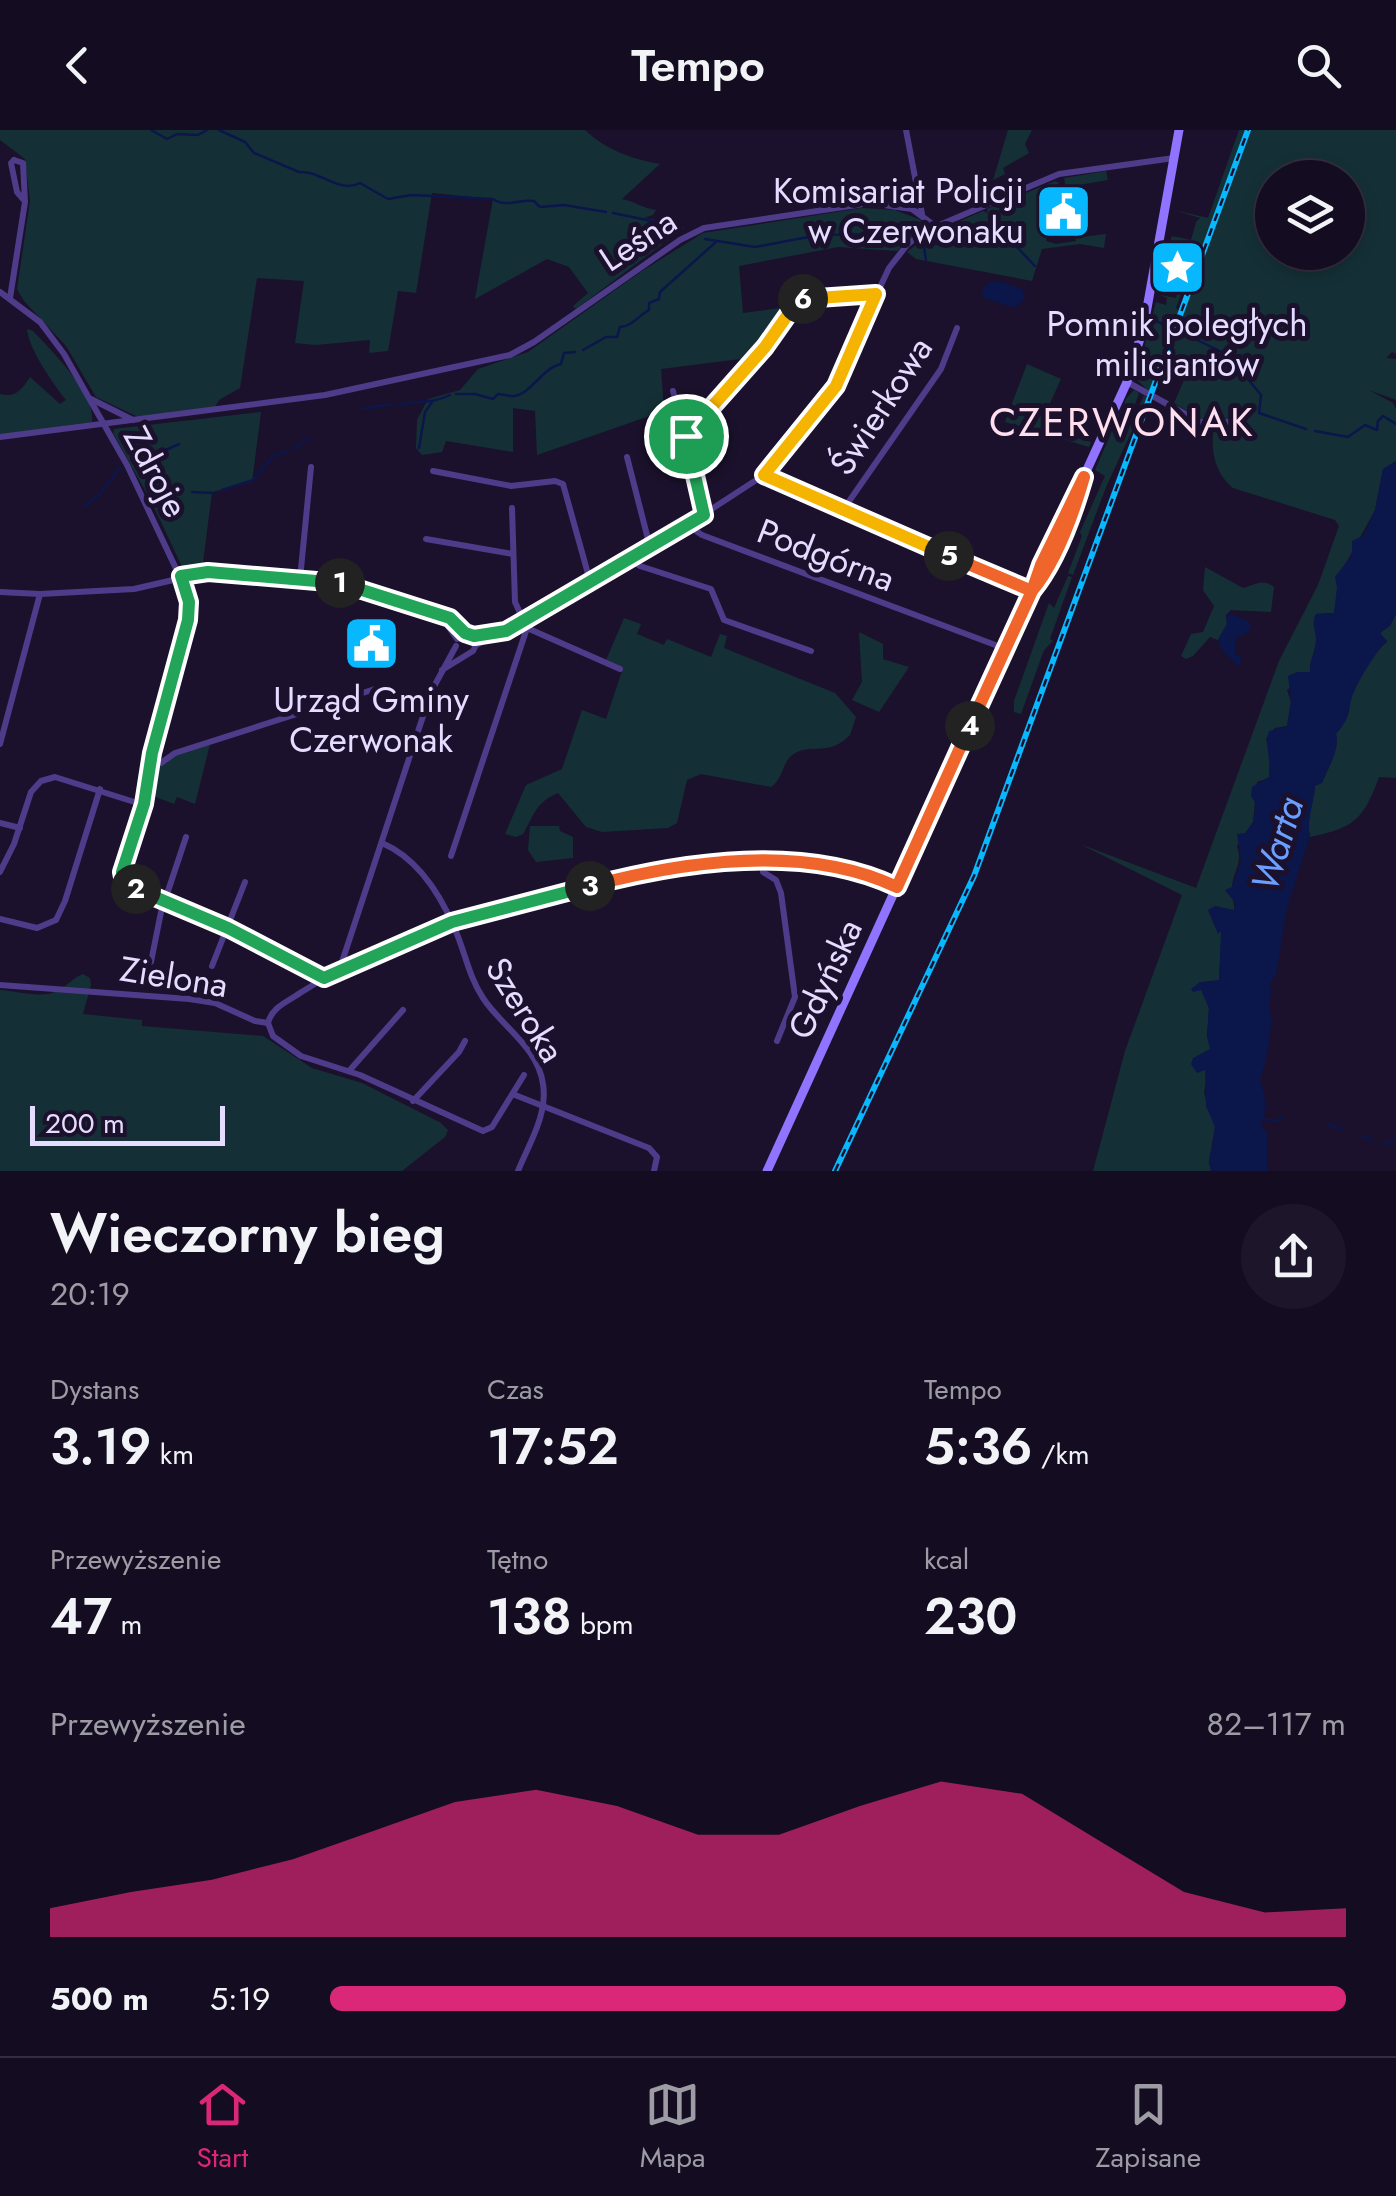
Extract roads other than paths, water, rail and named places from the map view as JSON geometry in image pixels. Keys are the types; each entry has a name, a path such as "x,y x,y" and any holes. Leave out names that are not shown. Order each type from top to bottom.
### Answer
{"main road":[{"name":"Gdyńska","path":"766,1171 1127,382 1144,325 1179,130"}],"street":[{"path":"906,130 922,214"},
{"path":"442,670 476,645 525,625 590,580 687,526 764,475 836,386 876,294 899,254 912,240 1059,174 1174,158"},
{"path":"10,298 25,202 23,163 14,160 11,163 18,192 25,202"},
{"name":"Leśna","path":"0,437 325,395 510,355 680,240 704,228 870,202 903,207 922,214 936,226"},
{"name":"Zdroje","path":"0,292 30,313 57,344 127,465 181,576 189,602 188,620 150,762 144,804 122,880 165,901"},
{"path":"686,436 765,347 799,300 876,294"},
{"name":"Świerkowa","path":"843,510 941,369 957,328"},
{"path":"1127,382 1200,422 1227,422"},
{"path":"674,391 704,515"},
{"path":"88,398 134,420"},
{"path":"627,456 650,547"},
{"path":"300,578 312,467"},
{"path":"433,471 511,486 555,481 566,486 590,580"},
{"path":"764,475 1032,591"},
{"path":"451,856 525,625 515,602 512,508"},
{"name":"Podgórna","path":"687,526 1006,649"},
{"path":"426,539 513,554"},
{"path":"629,559 711,589 724,620 811,652"},
{"path":"0,592 40,594 134,588 208,572 300,578 348,584 450,618 476,645"},
{"path":"0,744 40,594"},
{"path":"441,616 466,654"},
{"path":"525,625 620,669"},
{"path":"340,970 426,706 442,670 456,642 469,634 506,631"},
{"path":"150,762 162,762 175,753 375,688 426,706"},
{"path":"0,872 31,792 48,778 144,804"},
{"path":"0,920 36,928 56,920 100,789"},
{"path":"0,823 20,828"},
{"path":"151,962 165,901 186,838"},
{"name":"Szeroka","path":"382,842 417,865 452,922 482,998 534,1058 544,1086 543,1105 518,1171"},
{"path":"763,861 763,872 779,884 795,986 793,1004 777,1041"},
{"name":"Zielona","path":"0,986 189,998 215,1002 254,1021 268,1023 276,1008 324,978 452,922 664,868 704,862 763,861 834,869 897,887"},
{"path":"212,966 245,882"},
{"path":"165,901 228,928 324,978"},
{"path":"349,1071 402,1010"},
{"path":"268,1023 272,1036 290,1050 349,1071 483,1132 492,1127 524,1075"},
{"path":"414,1102 464,1042"},
{"path":"515,1095 649,1148 657,1157 654,1171"}],"water":[{"path":"989,282 1022,289 1025,299 1015,308 985,298 981,293"},
{"name":"Warta","path":"1396,461 1396,614 1390,626 1380,633 1387,641 1355,689 1348,715 1336,734 1333,758 1322,783 1315,786 1310,837 1287,907 1276,975 1269,985 1270,1030 1260,1081 1265,1098 1261,1126 1267,1133 1267,1171 1211,1171 1215,1127 1206,1106 1205,1070 1197,1073 1191,1064 1193,1058 1210,1049 1209,1008 1201,990 1191,989 1200,982 1219,980 1221,931 1218,934 1208,910 1215,906 1234,910 1236,904 1225,890 1232,887 1241,860 1237,834 1245,833 1253,822 1256,804 1251,796 1252,787 1269,777 1269,731 1287,726 1291,702 1288,676 1310,672 1316,614 1334,613 1335,577 1352,555 1352,541 1364,535 1375,510 1383,469"},
{"path":"1226,615 1251,626 1236,638 1235,653 1242,658 1239,667 1218,640 1227,624"}],"waterway":[{"path":"151,130 167,139 207,130"},
{"path":"219,130 245,142 254,153 299,172 345,186 360,183 388,199 411,195 493,199 503,203 534,201 540,207 564,205 606,212"},
{"path":"613,213 666,224"},
{"path":"673,226 677,227"},
{"path":"705,239 755,247 819,235 891,234 916,229"},
{"path":"931,244 948,239 970,240 976,245"},
{"path":"923,240 926,260"},
{"path":"583,350 606,337 617,337 620,327 649,310 649,303 659,299 660,292 717,241"},
{"path":"988,243 1015,245 1035,266"},
{"path":"1154,320 1167,326"},
{"path":"1183,333 1228,355 1261,395 1259,413 1306,429"},
{"path":"456,394 493,399 498,394 520,394 561,364 564,353 575,352"},
{"path":"398,405 450,395"},
{"path":"419,448 425,412 432,402"},
{"path":"363,409 392,404"},
{"path":"1315,431 1348,437 1365,425 1377,430 1383,416 1396,424"},
{"path":"292,449 310,438"},
{"path":"155,455 179,444"},
{"path":"222,490 253,480 274,455 286,452"},
{"path":"135,463 151,456"},
{"path":"84,507 99,495 120,467"},
{"path":"192,492 214,493"},
{"path":"1263,1119 1277,1121 1283,1116"},
{"path":"1329,1125 1342,1129"},
{"path":"1362,1137 1372,1140"},
{"path":"1383,1144 1396,1140"}],"railway":[{"path":"835,1171 974,876 1248,130"}],"place":[{"name":"Komisariat Policji w Czerwonaku","path":"1063,211"},
{"name":"Pomnik poległych milicjantów","path":"1177,268"},
{"name":"Urząd Gminy Czerwonak","path":"371,644"}],"district":[{"name":"CZERWONAK","path":"1122,422"}]}
